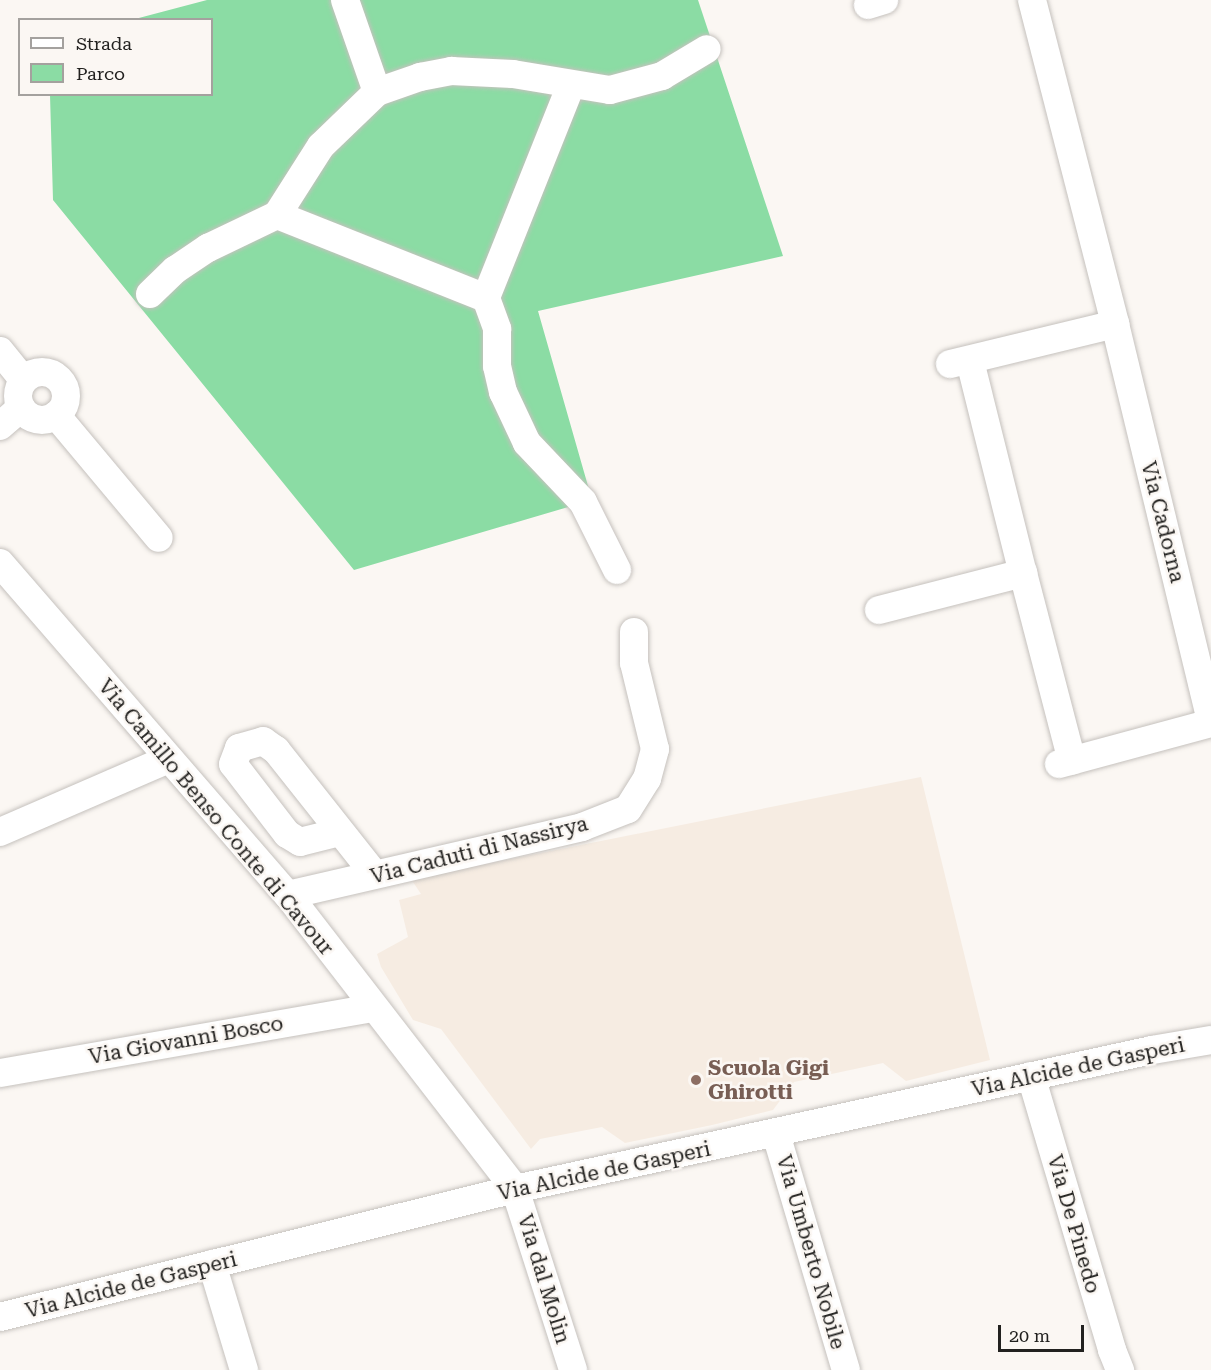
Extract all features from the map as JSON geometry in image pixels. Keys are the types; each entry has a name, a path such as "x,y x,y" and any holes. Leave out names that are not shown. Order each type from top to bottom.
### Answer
{"street":[{"path":"345,0 377,92"},
{"name":"Via Cadorna","path":"1023,573 1066,762 1211,722 1115,324 1032,0"},
{"path":"150,294 175,270 208,248 277,214 321,146 377,92 420,77 452,71 513,74 610,90 663,76 707,49"},
{"path":"572,85 486,298 497,329 497,366 503,392 527,443 583,502 616,570"},
{"path":"277,214 486,298"},
{"path":"879,610 1023,573 960,362 1115,324"},
{"path":"0,351 24,380"},
{"path":"39,371 55,375 60,380 66,394 62,409 56,415 44,420 10,417 18,389 24,380 39,371"},
{"path":"56,415 159,538"},
{"name":"Via Camillo Benso Conte di Cavour","path":"0,563 288,895 515,1189"},
{"name":"Via Caduti di Nassirya","path":"288,895 582,828 628,809 647,779 654,748 634,663 634,632"},
{"path":"0,832 170,759"},
{"path":"340,832 375,875"},
{"name":"Via Giovanni Bosco","path":"0,1073 373,1008"},
{"name":"Via Alcide de Gasperi","path":"0,1317 515,1189 776,1134 1031,1076 1211,1040"},
{"name":"Via De Pinedo","path":"1031,1076 1116,1360"},
{"name":"Via Umberto Nobile","path":"776,1134 846,1370"},
{"name":"Via dal Molin","path":"515,1189 573,1370"},
{"path":"212,1264 244,1370"}],"shaded area":[{"path":"921,777 990,1060 906,1081 883,1063 794,1082 773,1110 712,1125 625,1143 602,1127 540,1139 531,1149 441,1029 413,1020 381,967 377,954 408,937 399,900 421,894 411,879"}],"green space":[{"path":"207,0 698,0 783,256 538,311 592,500 354,570 53,200 50,96 213,96 213,18 139,18"}],"place":[{"name":"Scuola Gigi Ghirotti","path":"696,1080"}]}
